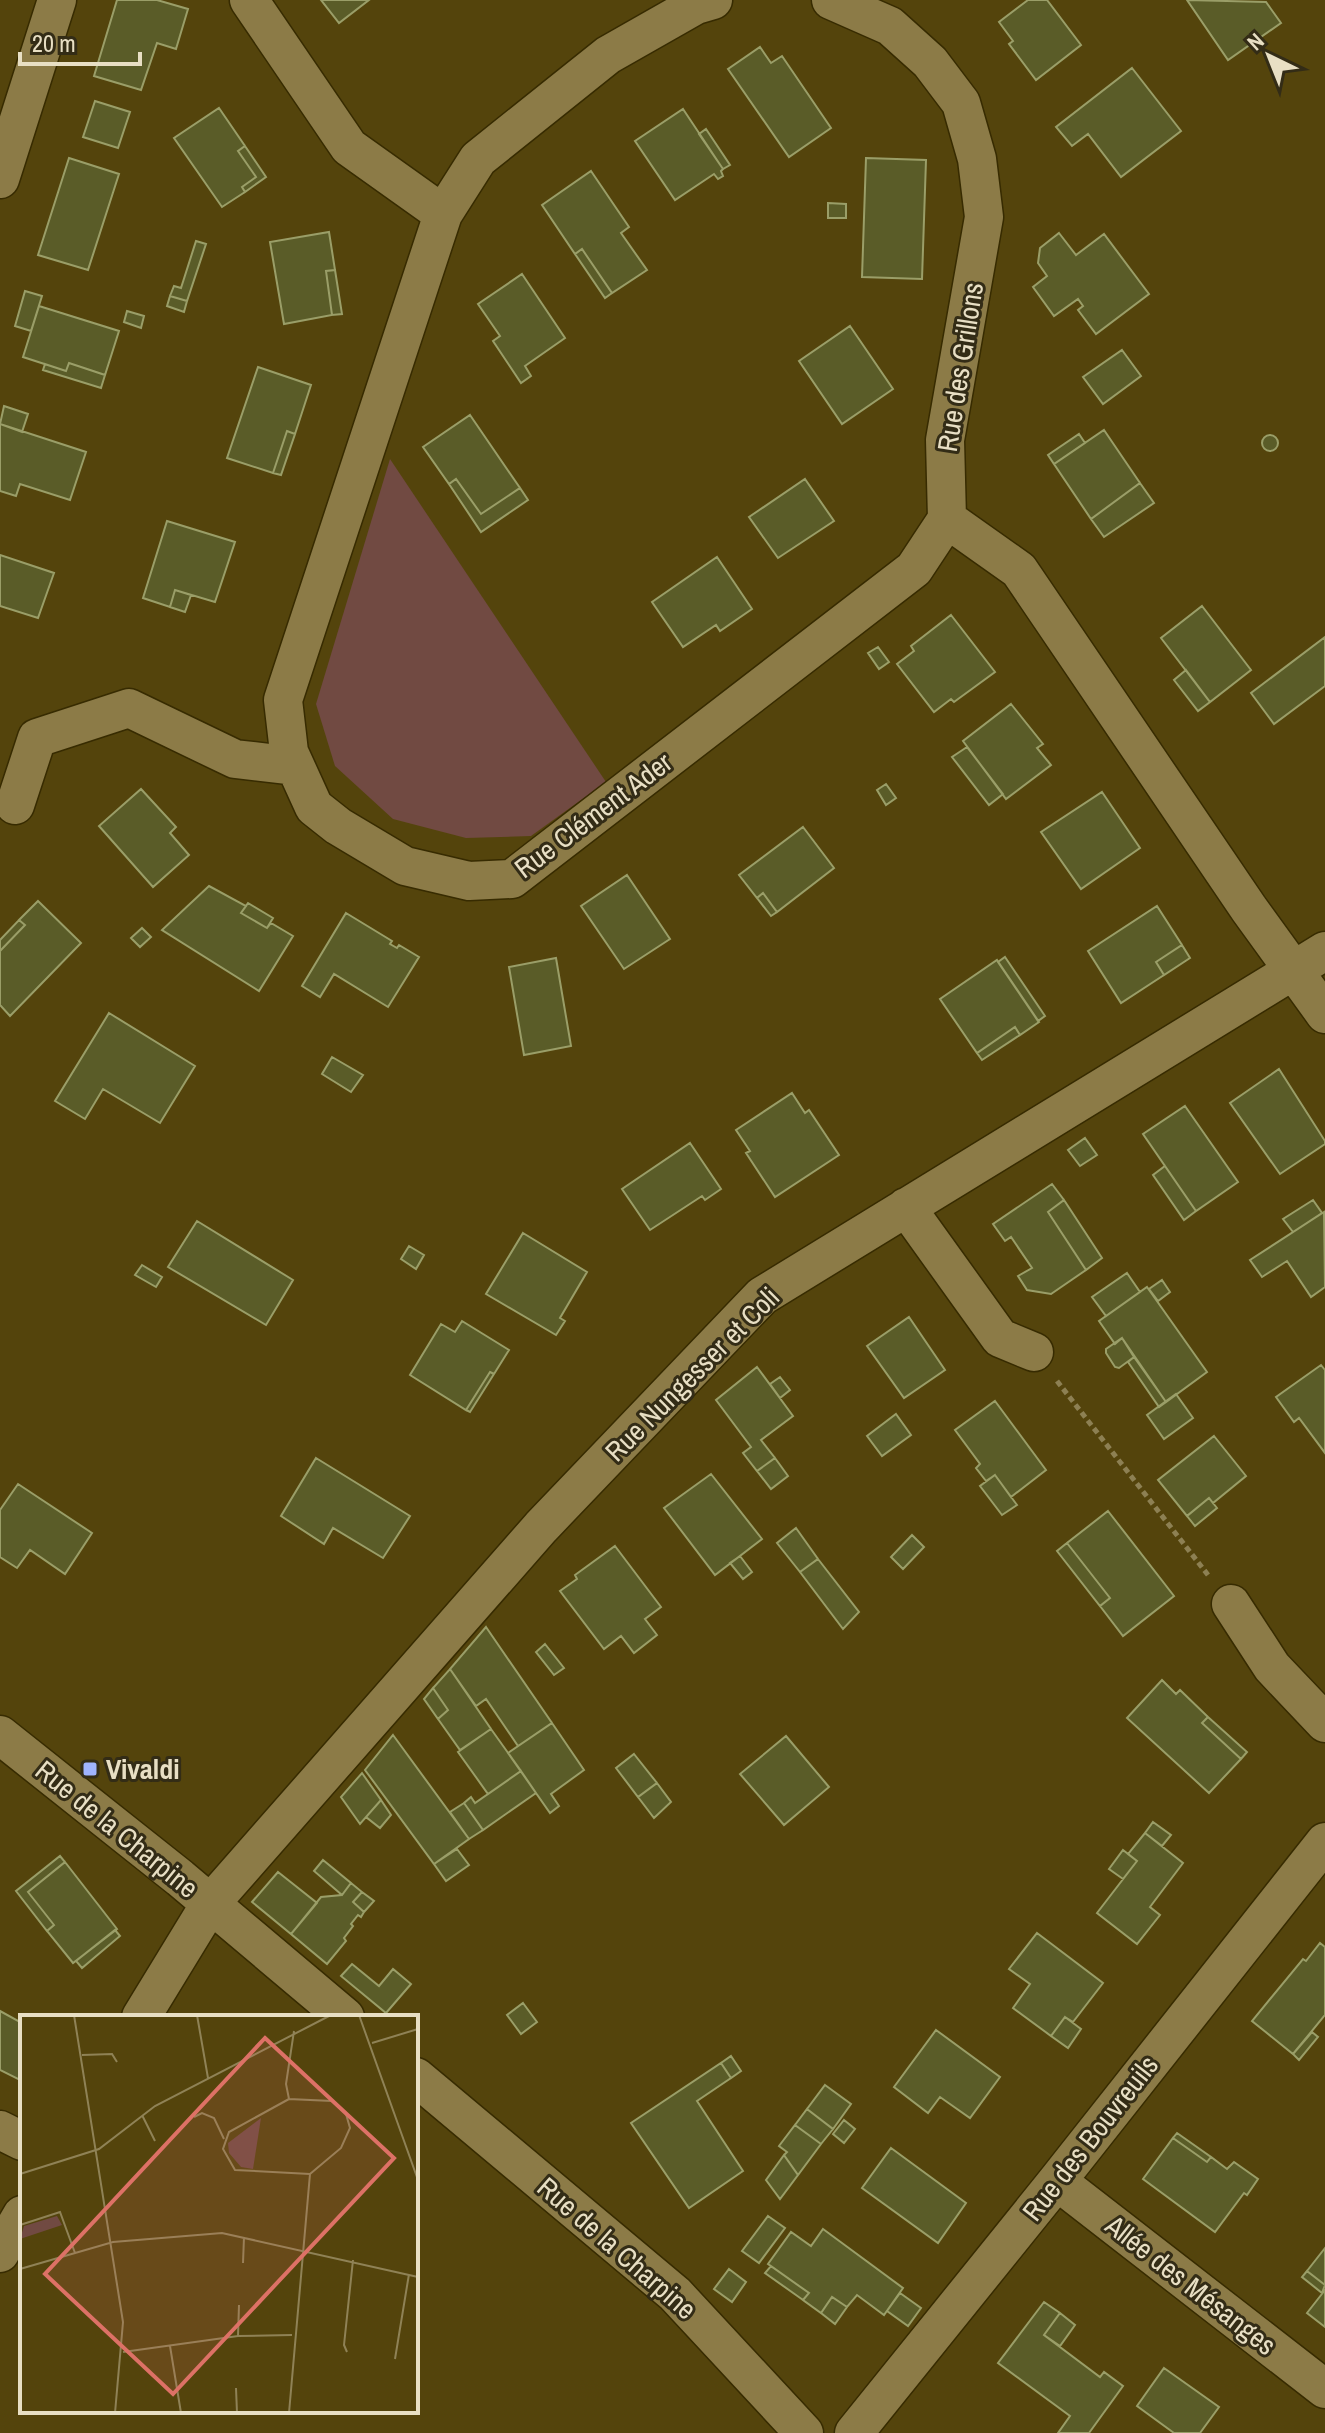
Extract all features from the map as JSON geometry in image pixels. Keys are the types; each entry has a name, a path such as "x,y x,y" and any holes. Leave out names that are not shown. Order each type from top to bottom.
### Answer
{"street":[{"path":"0,179 57,0"},
{"path":"249,0 349,147 443,214 478,159 608,55 696,5 713,0"},
{"name":"Rue des Grillons","path":"831,0 890,26 930,62 961,103 977,159 984,217 945,440 947,519"},
{"name":"Rue Clément Ader","path":"443,214 283,700 289,752 295,766 314,807 338,826 405,866 469,881 512,879 914,569 947,519"},
{"path":"947,519 1019,570 1249,909 1309,961 1325,1014"},
{"path":"15,805 37,738 129,708 235,759 295,766"},
{"name":"Rue Nungesser et Coli","path":"142,2015 210,1904 541,1527 762,1296 1309,961"},
{"path":"906,1207 1000,1338 1034,1352"},
{"path":"1231,1604 1272,1667 1325,1723"},
{"name":"Rue de la Charpine","path":"0,1735 343,2015"},
{"name":"Rue des Bouvreuils","path":"854,2433 1325,1842"},
{"name":"Rue de la Charpine","path":"418,2079 675,2294 804,2433"},
{"path":"0,2130 20,2140"},
{"name":"Allée des Mésanges","path":"1057,2181 1325,2389"},
{"path":"0,2253 20,2218"}],"path":[{"path":"1034,1352 1231,1604"}],"shaded area":[{"path":"390,459 606,782 531,836 466,838 393,819 335,766 316,704"}],"building":[{"path":"117,0 157,0 188,9 176,49 157,43 141,90 94,76"},
{"path":"321,0 369,0 339,23"},
{"path":"1028,0 1047,0 1081,45 1036,80 1009,44 1013,41 999,22"},
{"path":"1187,0 1266,2 1281,23 1228,60"},
{"path":"760,47 771,63 782,56 831,128 789,157 728,69"},
{"path":"1132,68 1181,131 1121,177 1088,134 1072,146 1056,127"},
{"path":"95,101 130,112 118,148 83,137"},
{"path":"219,108 245,146 238,151 256,177 242,187 245,192 222,207 174,138"},
{"path":"683,109 723,169 723,176 718,179 714,174 675,200 635,141"},
{"path":"706,129 730,165 723,169 699,134"},
{"path":"245,146 266,177 245,192 242,187 256,177 238,151"},
{"path":"69,158 119,174 88,270 38,255"},
{"path":"866,158 926,160 922,279 862,277"},
{"path":"591,171 629,227 621,233 647,270 612,293 582,249 575,254 542,205"},
{"path":"828,203 846,204 846,218 828,218"},
{"path":"329,232 335,270 326,271 332,315 284,324 270,242"},
{"path":"1059,233 1076,255 1104,234 1149,294 1096,334 1078,310 1083,306 1078,299 1054,316 1033,287 1047,276 1038,263 1040,248"},
{"path":"196,241 206,244 187,301 170,296 174,286 181,288"},
{"path":"582,249 612,293 605,298 575,254"},
{"path":"335,270 342,314 332,315 326,271"},
{"path":"522,274 565,338 525,366 531,376 521,383 493,341 500,336 478,304"},
{"path":"25,291 42,296 31,331 15,326"},
{"path":"170,296 187,301 184,312 167,306"},
{"path":"39,306 119,331 105,375 69,363 66,371 23,357"},
{"path":"127,311 144,316 141,328 124,322"},
{"path":"850,326 893,389 842,424 799,361"},
{"path":"1122,350 1141,376 1103,404 1083,377"},
{"path":"69,363 105,375 101,388 43,370 45,364 66,371"},
{"path":"258,367 311,385 295,434 287,431 273,473 227,458"},
{"path":"4,406 28,414 22,432 0,424"},
{"path":"470,415 520,488 481,514 456,479 449,484 423,447"},
{"path":"0,424 86,452 70,500 20,484 16,496 0,491"},
{"path":"1104,430 1140,483 1091,519 1054,464"},
{"path":"287,431 295,434 281,475 273,473"},
{"path":"1079,434 1085,443 1054,464 1048,455"},
{"path":"1270,435 1276,437 1276,449 1270,451 1264,449 1262,443 1264,437"},
{"path":"456,479 481,514 520,488 528,500 481,532 449,484"},
{"path":"805,479 834,521 778,558 749,517"},
{"path":"1140,483 1154,503 1104,537 1091,519"},
{"path":"167,521 235,542 215,602 175,590 170,607 143,598"},
{"path":"0,555 54,573 38,618 0,606"},
{"path":"717,557 752,609 720,631 716,625 683,647 652,602"},
{"path":"175,590 191,595 185,612 170,607"},
{"path":"1202,606 1251,670 1210,702 1161,638"},
{"path":"951,615 995,672 954,702 951,699 934,712 897,664 914,651 911,646"},
{"path":"1325,637 1325,686 1274,724 1251,693"},
{"path":"878,647 889,662 879,669 868,653"},
{"path":"1186,670 1210,702 1198,711 1174,680"},
{"path":"1011,704 1043,744 1037,748 1051,765 1006,799 963,741"},
{"path":"967,747 1003,794 989,805 952,757"},
{"path":"886,784 896,798 886,805 877,790"},
{"path":"141,789 176,827 170,833 189,855 153,887 99,826"},
{"path":"1102,792 1140,848 1081,889 1041,832"},
{"path":"803,827 834,868 777,912 763,893 757,898 739,875"},
{"path":"627,875 670,939 624,969 581,906"},
{"path":"209,886 246,906 241,913 267,928 271,923 293,936 259,991 162,930"},
{"path":"763,893 777,912 771,916 757,898"},
{"path":"38,901 81,943 10,1016 0,1005 0,951 25,925 19,920"},
{"path":"248,903 273,918 267,928 241,913"},
{"path":"1157,906 1182,945 1156,962 1164,975 1121,1003 1088,951"},
{"path":"346,913 392,941 390,944 397,948 399,945 419,957 388,1007 334,974 320,997 302,986"},
{"path":"19,920 25,925 0,951 0,940"},
{"path":"142,928 151,937 140,947 131,938"},
{"path":"1182,945 1190,958 1164,975 1156,962"},
{"path":"1005,957 1045,1016 1038,1021 998,962"},
{"path":"556,958 571,1046 524,1055 509,967"},
{"path":"997,960 1039,1022 1020,1035 1015,1027 977,1053 940,999"},
{"path":"109,1013 195,1066 160,1123 103,1089 85,1119 55,1101"},
{"path":"1015,1027 1020,1035 982,1060 977,1053"},
{"path":"332,1057 363,1075 351,1092 322,1074"},
{"path":"1279,1069 1325,1141 1325,1144 1280,1174 1230,1103"},
{"path":"792,1093 805,1113 809,1110 839,1155 775,1197 746,1153 750,1151 736,1130"},
{"path":"1185,1106 1238,1182 1196,1211 1143,1134"},
{"path":"1085,1138 1097,1155 1080,1166 1068,1150"},
{"path":"690,1143 721,1189 705,1200 702,1196 650,1230 622,1189"},
{"path":"1165,1166 1196,1211 1184,1220 1153,1175"},
{"path":"1052,1184 1064,1200 1048,1212 1086,1270 1051,1294 1027,1290 1018,1276 1032,1268 1011,1237 1005,1241 993,1224"},
{"path":"1064,1200 1102,1258 1086,1270 1048,1212"},
{"path":"1313,1200 1322,1213 1293,1232 1283,1219"},
{"path":"1324,1212 1325,1287 1311,1297 1287,1261 1262,1277 1250,1260"},
{"path":"197,1221 293,1280 266,1325 168,1267"},
{"path":"523,1233 587,1272 560,1318 565,1321 556,1335 486,1294"},
{"path":"409,1246 424,1255 416,1269 401,1259"},
{"path":"142,1265 162,1277 156,1287 135,1275"},
{"path":"1127,1273 1140,1292 1106,1316 1092,1297"},
{"path":"1162,1280 1170,1292 1158,1301 1149,1289"},
{"path":"1147,1287 1207,1372 1166,1402 1122,1338 1115,1344 1099,1321"},
{"path":"909,1317 945,1370 904,1398 867,1346"},
{"path":"462,1321 509,1350 494,1374 490,1372 466,1410 410,1375 441,1324 455,1332"},
{"path":"1122,1338 1134,1357 1119,1368 1115,1367 1106,1349"},
{"path":"1134,1357 1166,1402 1159,1407 1128,1362"},
{"path":"1321,1365 1325,1370 1325,1453 1299,1418 1294,1422 1276,1397"},
{"path":"757,1367 793,1416 761,1440 775,1458 757,1471 743,1453 751,1447 716,1400"},
{"path":"490,1372 494,1374 470,1412 466,1410"},
{"path":"780,1377 790,1390 780,1398 770,1384"},
{"path":"1176,1394 1193,1418 1164,1439 1147,1415"},
{"path":"995,1401 1046,1470 1011,1497 995,1475 986,1481 976,1468 980,1464 955,1430"},
{"path":"896,1414 911,1435 882,1456 867,1436"},
{"path":"1214,1436 1246,1476 1213,1503 1209,1498 1187,1516 1158,1480"},
{"path":"316,1458 410,1516 383,1558 333,1528 324,1544 281,1516"},
{"path":"775,1458 788,1476 771,1489 757,1471"},
{"path":"711,1474 762,1539 715,1575 664,1508"},
{"path":"995,1475 1017,1505 1002,1515 980,1486"},
{"path":"18,1484 92,1533 65,1574 30,1550 17,1568 0,1557 0,1510"},
{"path":"1209,1498 1217,1508 1195,1526 1187,1516"},
{"path":"1108,1511 1174,1596 1123,1636 1100,1606 1110,1598 1067,1543"},
{"path":"796,1528 818,1559 800,1572 777,1543"},
{"path":"912,1535 924,1547 903,1569 891,1557"},
{"path":"1067,1543 1110,1598 1100,1606 1057,1551"},
{"path":"615,1546 661,1607 645,1619 657,1635 634,1653 621,1636 604,1649 560,1591 577,1579 575,1575"},
{"path":"740,1556 752,1572 743,1579 730,1563"},
{"path":"818,1559 859,1612 843,1629 800,1572"},
{"path":"486,1627 552,1723 518,1746 486,1699 476,1706 450,1669"},
{"path":"545,1644 564,1668 554,1675 536,1652"},
{"path":"450,1669 491,1729 460,1750 438,1719 448,1710 433,1688"},
{"path":"1162,1680 1176,1694 1180,1690 1208,1717 1202,1723 1241,1759 1209,1793 1127,1718"},
{"path":"433,1688 448,1710 438,1719 424,1699"},
{"path":"1208,1717 1247,1752 1241,1759 1202,1723"},
{"path":"552,1723 584,1770 551,1794 559,1806 550,1813 508,1753"},
{"path":"491,1729 521,1771 488,1794 458,1752"},
{"path":"393,1735 469,1839 434,1864 365,1770"},
{"path":"786,1736 829,1787 784,1825 740,1774"},
{"path":"634,1754 657,1783 638,1797 616,1768"},
{"path":"521,1771 536,1793 483,1830 464,1803 471,1797 475,1803"},
{"path":"362,1773 381,1800 360,1824 341,1797"},
{"path":"657,1783 671,1802 654,1818 638,1797"},
{"path":"381,1800 391,1815 380,1828 366,1817"},
{"path":"464,1803 483,1830 469,1839 450,1812"},
{"path":"1153,1822 1171,1835 1162,1846 1145,1833"},
{"path":"1145,1833 1183,1863 1150,1907 1160,1915 1137,1944 1097,1913 1137,1861 1128,1854"},
{"path":"457,1849 469,1865 446,1881 434,1864"},
{"path":"1123,1850 1137,1861 1123,1879 1109,1869"},
{"path":"60,1856 65,1862 28,1892 54,1925 47,1931 16,1891"},
{"path":"323,1860 351,1883 342,1895 314,1871"},
{"path":"65,1862 117,1929 73,1963 47,1931 54,1925 28,1892"},
{"path":"278,1872 317,1903 291,1934 252,1902"},
{"path":"351,1883 362,1892 353,1902 364,1912 351,1924 353,1926 344,1938 346,1941 327,1964 291,1934 321,1897 342,1895"},
{"path":"362,1892 374,1901 364,1912 353,1902"},
{"path":"115,1930 120,1936 82,1968 76,1961"},
{"path":"1037,1933 1103,1983 1073,2022 1065,2017 1051,2036 1013,2008 1030,1984 1009,1969"},
{"path":"1320,1943 1325,1947 1325,2015 1293,2054 1252,2021"},
{"path":"352,1964 379,1986 393,1969 411,1984 386,2013 341,1976"},
{"path":"523,2003 537,2022 521,2034 507,2015"},
{"path":"0,2011 20,2022 20,2080 0,2070"},
{"path":"1065,2017 1081,2029 1068,2048 1051,2036"},
{"path":"936,2030 1000,2077 970,2118 940,2097 928,2113 894,2087"},
{"path":"1312,2032 1318,2037 1299,2060 1293,2054"},
{"path":"731,2056 741,2071 731,2078 721,2063"},
{"path":"721,2063 731,2078 697,2101 743,2171 689,2208 631,2123"},
{"path":"825,2085 851,2104 833,2129 807,2109"},
{"path":"807,2109 833,2129 821,2144 795,2125"},
{"path":"844,2120 855,2129 844,2143 833,2134"},
{"path":"795,2125 821,2144 798,2175 784,2155 787,2152 779,2146"},
{"path":"1177,2133 1211,2157 1207,2162 1173,2138"},
{"path":"1173,2138 1207,2162 1211,2157 1227,2169 1234,2162 1258,2179 1215,2232 1143,2179"},
{"path":"891,2148 966,2203 938,2243 862,2188"},
{"path":"784,2155 798,2175 780,2199 766,2180"},
{"path":"768,2216 785,2228 759,2263 742,2251"},
{"path":"823,2229 903,2288 884,2315 857,2295 847,2307 832,2297 821,2313 803,2300 809,2293 768,2264 791,2232 811,2246"},
{"path":"1325,2248 1325,2285 1307,2271"},
{"path":"771,2266 809,2293 803,2300 765,2273"},
{"path":"729,2269 746,2282 732,2302 714,2289"},
{"path":"1307,2271 1325,2285 1322,2293 1302,2277"},
{"path":"1325,2290 1325,2327 1307,2313"},
{"path":"900,2293 921,2308 908,2326 887,2311"},
{"path":"832,2297 847,2307 835,2324 821,2313"},
{"path":"1044,2302 1060,2313 1044,2335 1100,2377 1104,2372 1123,2386 1089,2433 1058,2433 1070,2416 998,2363"},
{"path":"1060,2313 1075,2325 1060,2346 1044,2335"},
{"path":"1164,2368 1219,2407 1200,2433 1174,2433 1137,2406"}],"place":[{"name":"Vivaldi","path":"90,1769"}]}
